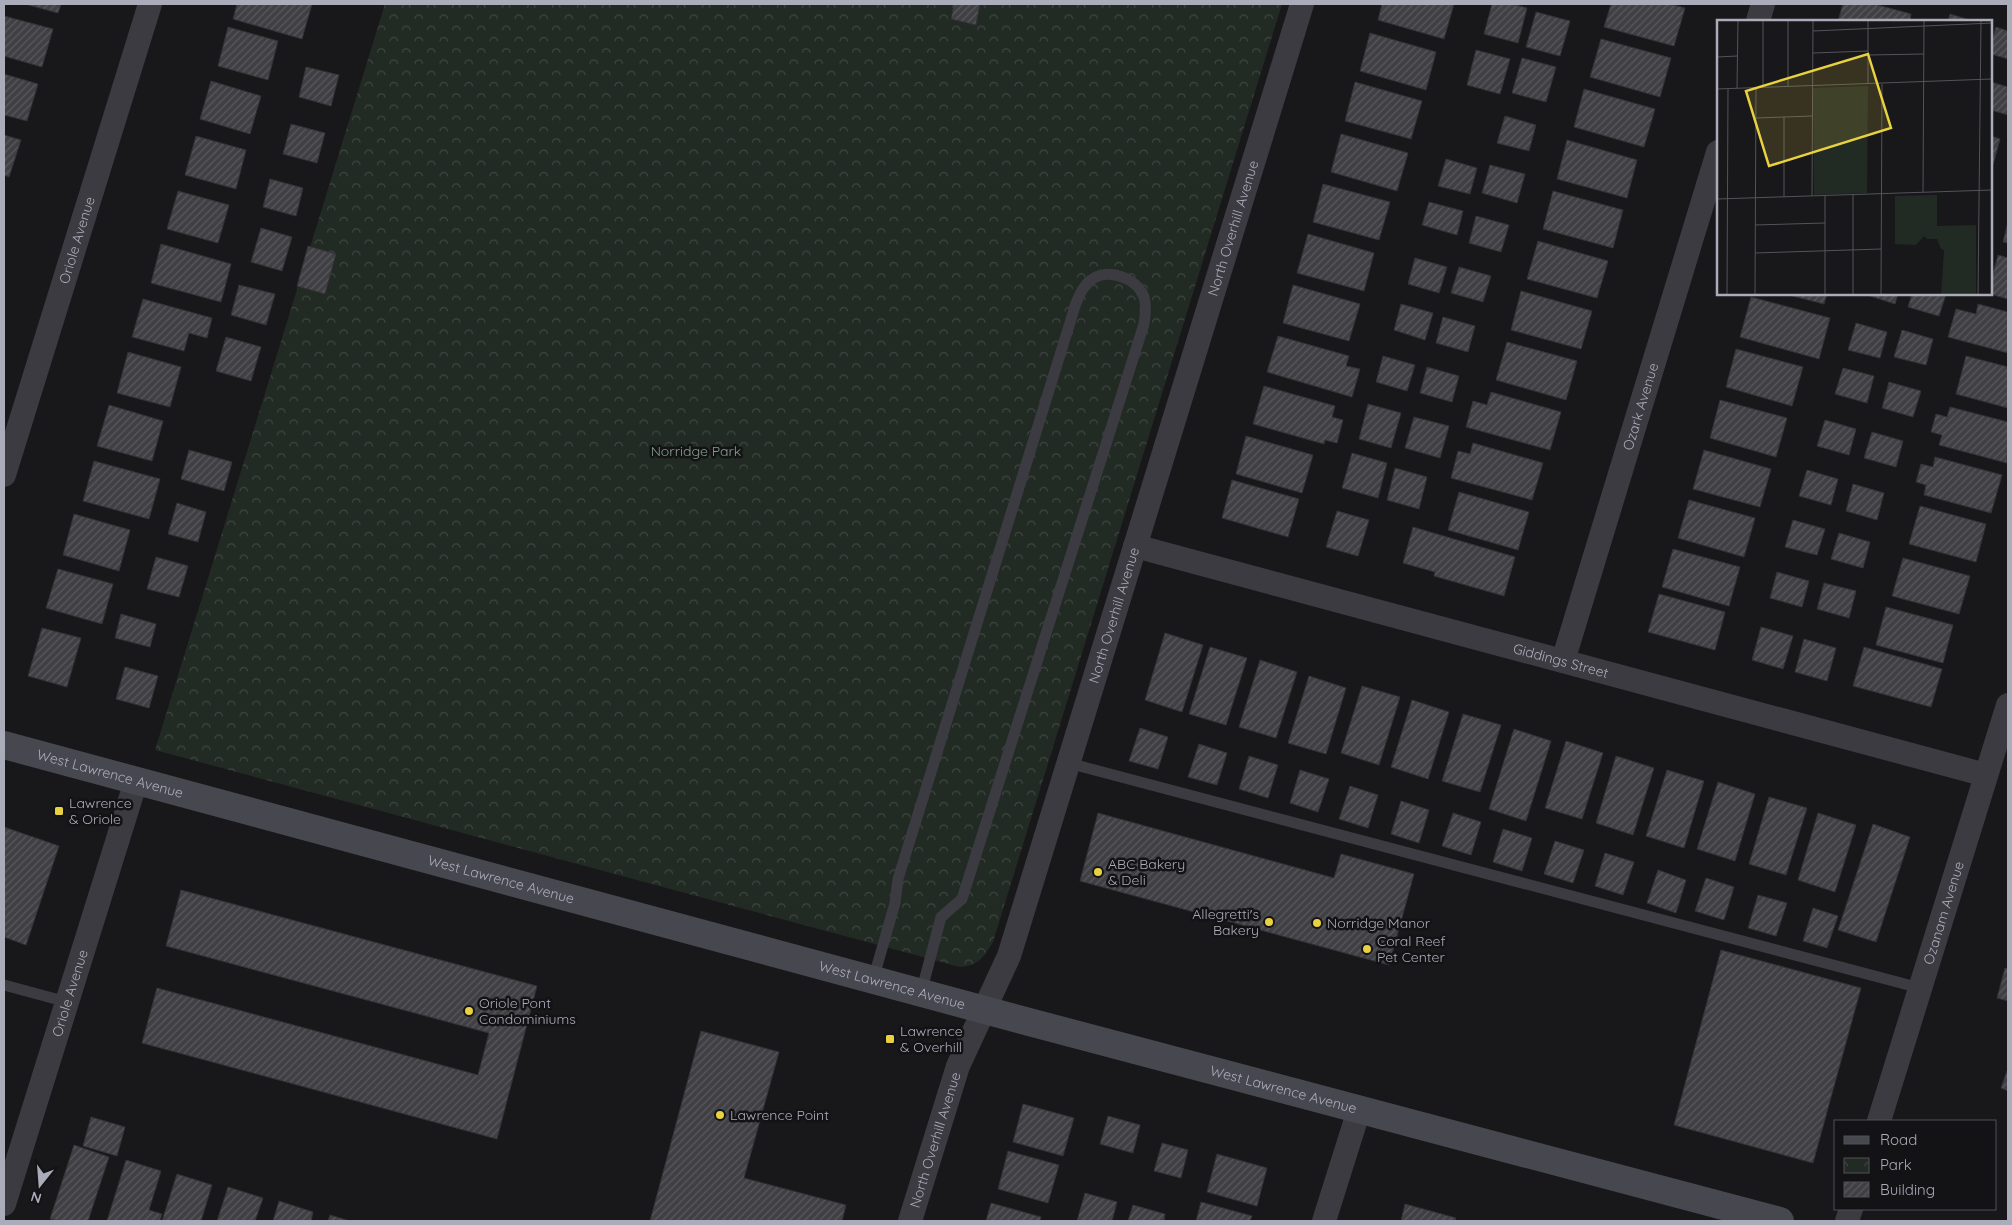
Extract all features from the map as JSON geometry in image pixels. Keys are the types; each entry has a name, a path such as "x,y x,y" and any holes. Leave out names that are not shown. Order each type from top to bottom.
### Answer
{"main road":[{"name":"West Lawrence Avenue","path":"4,745 1359,1110 1740,1216 1780,1221"}],"street":[{"name":"Oriole Avenue","path":"4,475 150,4"},
{"name":"North Overhill Avenue","path":"910,1221 958,1066 1009,956 1302,4"},
{"path":"1758,20 1764,4"},
{"name":"Ozark Avenue","path":"1563,662 1717,155"},
{"name":"Giddings Street","path":"1135,546 1986,775"},
{"name":"Ozanam Avenue","path":"1878,1120 2008,705"},
{"name":"Oriole Avenue","path":"4,1202 136,781"},
{"path":"1324,1221 1359,1110"}],"lane":[{"path":"874,980 895,903 898,879 1076,303 1084,287 1092,279 1104,274 1121,276 1135,284 1143,295 1147,308 1144,324 962,899 941,918 921,993"},
{"path":"1068,763 1920,988"},
{"path":"4,985 67,1002"}],"green space":[{"name":"Norridge Park","path":"385,4 1282,4 993,942 976,963 960,967 155,750"}],"building":[{"path":"25,4 61,4 58,13"},
{"path":"237,4 312,4 302,39 233,19"},
{"path":"954,4 980,4 976,25 951,19"},
{"path":"1382,4 1454,4 1444,39 1378,20"},
{"path":"1492,4 1512,4 1527,8 1518,43 1484,34"},
{"path":"1611,4 1670,4 1685,8 1674,46 1604,27"},
{"path":"1843,4 1874,4 1911,14 1910,20 1838,20"},
{"path":"1536,12 1570,21 1560,56 1526,47"},
{"path":"1950,14 1970,20 1948,20"},
{"path":"4,16 53,29 42,67 4,56"},
{"path":"228,27 278,41 268,80 218,66"},
{"path":"1996,27 2008,31 2008,59 1992,54 1992,41"},
{"path":"1370,33 1436,52 1426,90 1360,71"},
{"path":"1601,39 1671,58 1660,97 1590,77"},
{"path":"1476,50 1510,59 1500,94 1467,85"},
{"path":"1522,58 1556,67 1546,102 1512,93"},
{"path":"306,67 339,75 331,106 299,97"},
{"path":"4,74 38,84 27,121 4,115"},
{"path":"211,81 261,96 250,134 200,119"},
{"path":"1355,82 1422,101 1411,139 1345,121"},
{"path":"1992,82 2008,87 2008,115 1992,110"},
{"path":"1584,89 1655,109 1644,147 1574,127"},
{"path":"1505,116 1536,125 1529,151 1497,143"},
{"path":"291,124 325,133 317,163 283,154"},
{"path":"1341,134 1408,153 1397,191 1331,172"},
{"path":"4,135 21,140 9,177 4,175"},
{"path":"196,136 246,150 236,189 185,175"},
{"path":"1992,136 2000,139 1992,165"},
{"path":"1567,140 1637,160 1627,198 1557,179"},
{"path":"1446,159 1477,168 1470,194 1438,186"},
{"path":"1490,165 1525,174 1517,203 1482,193"},
{"path":"270,179 303,188 296,216 263,207"},
{"path":"1323,184 1390,202 1379,240 1313,222"},
{"path":"178,191 229,205 218,243 167,229"},
{"path":"1553,191 1623,210 1613,248 1543,229"},
{"path":"1429,202 1463,211 1457,235 1422,225"},
{"path":"1476,216 1509,225 1501,252 1469,243"},
{"path":"2008,222 2008,243 2003,242"},
{"path":"261,228 292,237 282,271 251,262"},
{"path":"1308,234 1374,253 1364,291 1297,273"},
{"path":"1538,241 1608,261 1597,298 1527,279"},
{"path":"161,244 231,264 221,302 151,283"},
{"path":"308,246 336,254 325,294 297,286"},
{"path":"1998,255 2008,258 2008,299 1992,295 1992,277"},
{"path":"1415,258 1447,267 1439,293 1408,284"},
{"path":"1459,267 1491,276 1483,302 1451,293"},
{"path":"239,285 275,294 266,325 231,315"},
{"path":"1293,285 1360,304 1349,341 1283,323"},
{"path":"1521,291 1592,311 1581,349 1511,330"},
{"path":"1789,295 1827,295 1824,304"},
{"path":"1867,295 1898,295 1895,304"},
{"path":"1912,295 1946,295 1939,316 1908,307"},
{"path":"1751,297 1830,318 1819,359 1740,337"},
{"path":"143,299 212,318 207,338 189,333 184,351 132,337"},
{"path":"1401,304 1433,313 1425,340 1394,330"},
{"path":"1978,304 2008,312 2008,353 1948,337 1956,309 1976,314"},
{"path":"1443,317 1475,326 1468,352 1436,343"},
{"path":"1856,323 1887,332 1880,358 1848,350"},
{"path":"1902,330 1933,339 1926,365 1894,357"},
{"path":"1278,336 1349,356 1346,366 1360,369 1352,397 1267,372"},
{"path":"226,337 261,347 251,381 216,371"},
{"path":"1507,342 1577,361 1566,400 1496,380"},
{"path":"1736,349 1803,367 1792,406 1726,387"},
{"path":"128,352 181,367 170,407 117,393"},
{"path":"1383,356 1415,365 1407,391 1376,382"},
{"path":"1966,356 2008,367 2008,408 1956,394"},
{"path":"1427,367 1459,376 1452,402 1420,393"},
{"path":"1843,368 1874,376 1867,403 1835,394"},
{"path":"1889,382 1921,391 1913,417 1882,408"},
{"path":"1264,386 1335,406 1332,417 1343,420 1337,443 1325,440 1324,444 1253,424"},
{"path":"1491,392 1561,412 1550,450 1466,427 1473,401 1487,405"},
{"path":"1720,400 1787,418 1776,457 1710,438"},
{"path":"1368,404 1401,413 1391,448 1359,439"},
{"path":"109,405 163,421 152,461 97,446"},
{"path":"1950,407 2008,422 2007,463 1939,445 1942,435 1931,432 1936,414 1947,417"},
{"path":"1414,417 1449,426 1440,458 1405,448"},
{"path":"1825,420 1856,429 1849,455 1817,446"},
{"path":"1872,432 1903,441 1896,467 1864,458"},
{"path":"1246,436 1313,455 1302,493 1236,474"},
{"path":"1473,443 1543,463 1532,500 1451,478 1458,451 1470,454"},
{"path":"189,450 232,462 224,491 181,479"},
{"path":"1704,450 1771,469 1760,507 1693,489"},
{"path":"1352,453 1387,463 1378,498 1342,488"},
{"path":"1935,457 2002,475 1991,513 1924,495 1926,485 1916,482 1921,464 1933,467"},
{"path":"94,461 160,479 149,519 83,501"},
{"path":"1395,468 1427,477 1419,509 1387,500"},
{"path":"1807,470 1838,479 1831,505 1799,496"},
{"path":"1232,480 1299,499 1288,537 1222,518"},
{"path":"1853,484 1884,493 1877,520 1846,511"},
{"path":"1459,492 1529,512 1518,550 1448,530"},
{"path":"1689,500 1755,518 1744,557 1678,538"},
{"path":"177,503 206,512 198,542 168,534"},
{"path":"1920,506 1986,524 1976,562 1909,544"},
{"path":"1337,511 1369,520 1358,556 1326,547"},
{"path":"74,514 130,530 119,571 63,555"},
{"path":"1793,520 1825,529 1817,555 1785,547"},
{"path":"1413,527 1515,557 1504,596 1434,576 1435,572 1403,563"},
{"path":"1839,533 1870,542 1863,568 1831,559"},
{"path":"1673,549 1740,567 1729,606 1662,587"},
{"path":"156,557 188,566 179,597 147,589"},
{"path":"1903,558 1970,576 1959,614 1892,596"},
{"path":"58,569 113,584 102,624 46,608"},
{"path":"1777,572 1809,581 1802,607 1770,598"},
{"path":"1824,583 1856,591 1849,618 1817,609"},
{"path":"1659,594 1725,612 1715,650 1648,632"},
{"path":"1886,607 1953,625 1943,663 1876,645"},
{"path":"121,614 156,624 150,647 115,638"},
{"path":"1761,627 1793,636 1783,669 1752,660"},
{"path":"42,628 81,638 67,687 28,676"},
{"path":"1165,633 1203,645 1182,712 1145,700"},
{"path":"1804,639 1836,648 1827,681 1795,672"},
{"path":"1210,647 1247,658 1226,725 1189,714"},
{"path":"1864,647 1942,669 1931,707 1853,686"},
{"path":"1260,660 1297,672 1276,738 1239,727"},
{"path":"125,667 158,676 149,708 116,699"},
{"path":"1309,676 1346,688 1326,754 1288,743"},
{"path":"1362,686 1400,697 1379,765 1341,753"},
{"path":"1412,700 1449,712 1428,779 1391,767"},
{"path":"1463,714 1501,725 1480,792 1442,781"},
{"path":"1140,728 1168,737 1158,769 1129,761"},
{"path":"1514,729 1551,741 1526,821 1489,809"},
{"path":"1566,741 1603,753 1582,819 1545,808"},
{"path":"1199,744 1227,753 1217,785 1188,777"},
{"path":"1249,756 1278,765 1268,798 1239,789"},
{"path":"1616,756 1654,768 1633,835 1596,823"},
{"path":"1300,770 1329,779 1318,812 1290,803"},
{"path":"1667,770 1704,781 1684,848 1646,836"},
{"path":"1718,782 1755,794 1735,861 1697,849"},
{"path":"1350,786 1378,795 1368,828 1339,819"},
{"path":"1769,797 1807,808 1786,875 1749,864"},
{"path":"1401,801 1429,810 1419,843 1391,834"},
{"name":"Norridge Manor","path":"1098,813 1334,878 1341,854 1414,874 1389,965 1080,881"},
{"path":"1453,813 1481,822 1471,855 1442,846"},
{"path":"1818,813 1856,825 1835,892 1798,880"},
{"path":"1873,824 1910,837 1876,942 1838,930"},
{"path":"4,827 59,846 26,945 4,937"},
{"path":"1503,829 1532,838 1522,871 1493,862"},
{"path":"1555,841 1584,850 1573,883 1544,874"},
{"path":"1605,853 1634,862 1623,895 1595,886"},
{"path":"1658,870 1686,880 1676,913 1647,903"},
{"path":"1706,878 1734,887 1724,920 1695,911"},
{"name":"Oriole Pont Condominiums","path":"181,890 537,986 497,1139 142,1043 157,988 478,1075 489,1033 166,946"},
{"path":"1758,895 1787,903 1776,936 1748,928"},
{"path":"1813,908 1838,916 1827,948 1803,941"},
{"path":"1721,950 1861,988 1813,1163 1674,1125"},
{"path":"2005,968 2008,969 2008,1001 1997,998"},
{"name":"Lawrence Point","path":"701,1031 779,1052 744,1178 846,1205 842,1221 650,1221"},
{"path":"2008,1071 2008,1091 2001,1088"},
{"path":"1023,1104 1074,1118 1063,1156 1013,1142"},
{"path":"1108,1116 1140,1125 1133,1153 1100,1144"},
{"path":"91,1117 125,1127 117,1156 83,1146"},
{"path":"1162,1143 1188,1150 1181,1178 1154,1171"},
{"path":"74,1145 109,1157 88,1221 59,1221 50,1219"},
{"path":"1008,1151 1059,1165 1048,1203 998,1189"},
{"path":"1217,1154 1267,1168 1257,1206 1207,1192"},
{"path":"126,1160 161,1171 149,1210 162,1214 160,1221 107,1221"},
{"path":"177,1174 212,1185 201,1221 162,1221"},
{"path":"228,1187 263,1198 255,1221 217,1221"},
{"path":"1085,1193 1117,1202 1112,1221 1077,1221"},
{"path":"279,1201 313,1212 311,1221 273,1221"},
{"path":"1201,1202 1252,1216 1250,1221 1196,1221"},
{"path":"991,1203 1041,1217 1040,1221 986,1221"},
{"path":"1405,1204 1456,1218 1455,1221 1401,1221"},
{"path":"1133,1205 1165,1214 1164,1221 1128,1221"},
{"path":"330,1215 350,1221 328,1221"}],"place":[{"name":"Lawrence & Oriole","path":"59,811"},
{"name":"ABC Bakery & Deli","path":"1098,872"},
{"name":"Allegretti's Bakery","path":"1269,922"},
{"name":"Norridge Manor","path":"1317,923"},
{"name":"Coral Reef Pet Center","path":"1367,949"},
{"name":"Oriole Pont Condominiums","path":"469,1011"},
{"name":"Lawrence & Overhill","path":"890,1039"},
{"name":"Lawrence Point","path":"720,1115"}]}
